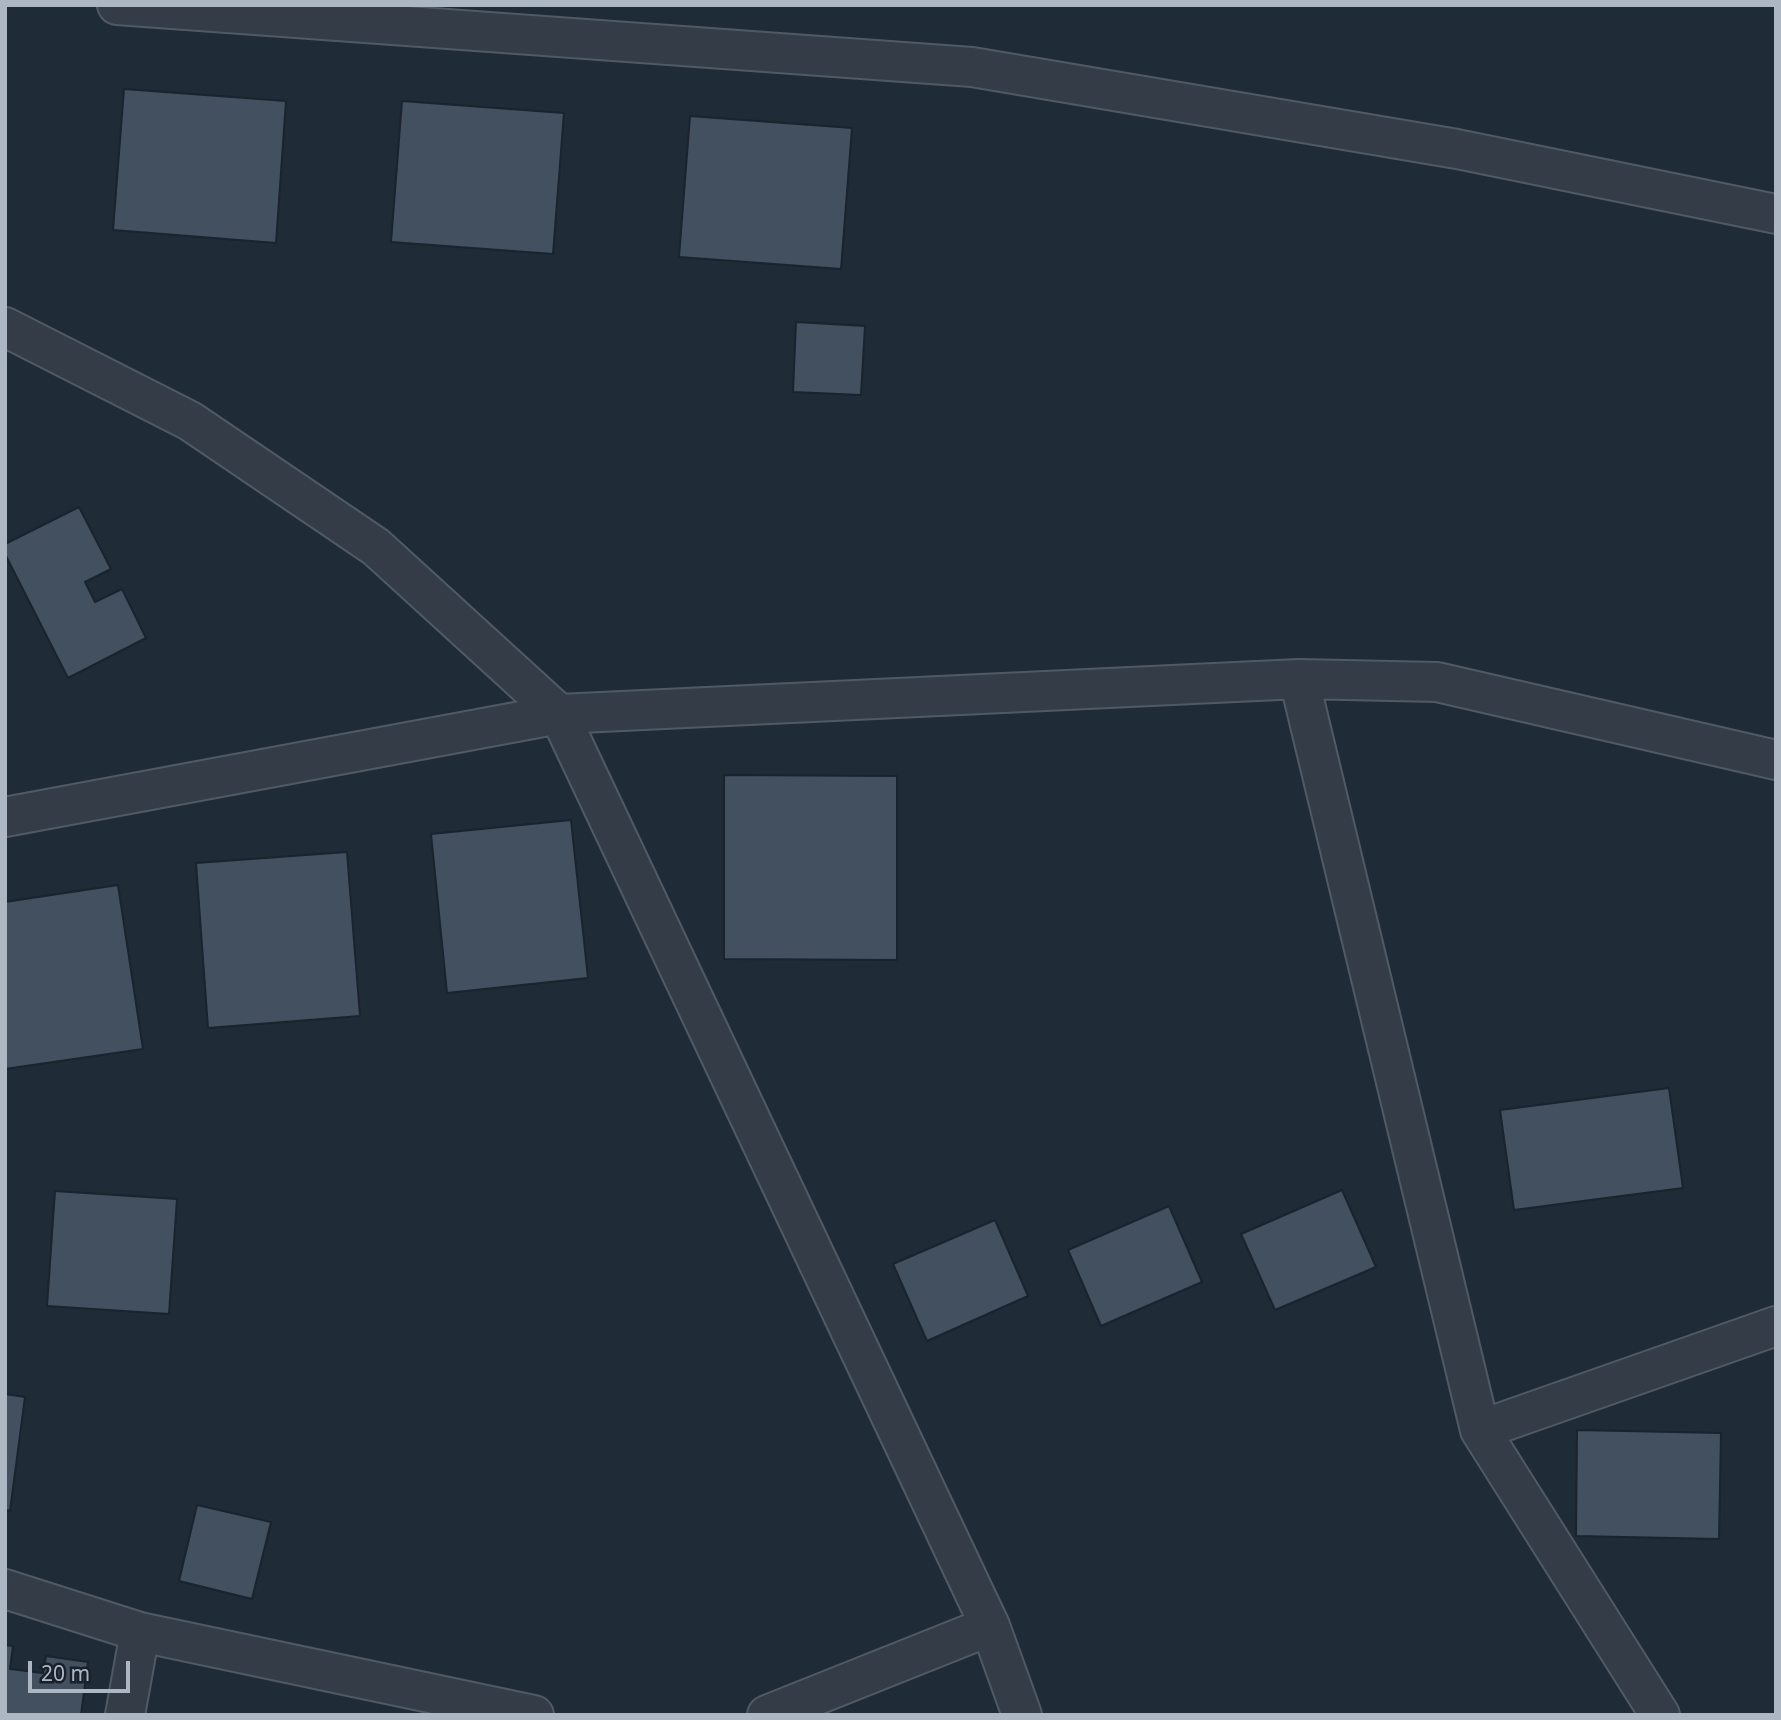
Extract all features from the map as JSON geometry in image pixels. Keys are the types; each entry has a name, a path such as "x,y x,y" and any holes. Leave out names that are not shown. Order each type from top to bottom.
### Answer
{"street":[{"path":"117,5 972,67 1457,149 1776,214"},
{"path":"5,327 190,421 376,547 559,714 990,1626 1022,1715"},
{"path":"1299,679 1480,1430 1660,1715"},
{"path":"5,817 559,714 1299,679 1437,682 1776,760"},
{"path":"1480,1430 1776,1325"},
{"path":"5,1589 140,1632 534,1715"},
{"path":"766,1715 990,1626"},
{"path":"125,1715 140,1632"}],"building":[{"path":"124,89 286,101 276,243 113,230"},
{"path":"402,101 564,113 553,254 391,242"},
{"path":"690,116 852,128 841,269 679,257"},
{"path":"796,322 865,326 861,395 793,392"},
{"path":"79,507 111,569 85,582 95,602 122,589 146,638 68,678 5,554 5,544"},
{"path":"724,775 897,776 897,960 724,959"},
{"path":"571,820 588,978 447,993 431,834"},
{"path":"347,852 360,1016 208,1028 196,863"},
{"path":"118,885 143,1049 5,1069 5,902"},
{"path":"1669,1088 1683,1188 1514,1210 1500,1110"},
{"path":"1342,1190 1376,1267 1275,1310 1241,1234"},
{"path":"55,1191 177,1199 169,1314 47,1306"},
{"path":"1169,1206 1202,1282 1101,1326 1068,1250"},
{"path":"995,1220 1028,1296 927,1341 893,1264"},
{"path":"5,1394 25,1397 10,1511 5,1510"},
{"path":"1577,1430 1721,1433 1719,1539 1576,1536"},
{"path":"197,1505 271,1522 252,1599 179,1581"},
{"path":"5,1645 13,1646 10,1669 43,1673 46,1656 88,1662 81,1715 5,1715"}]}
